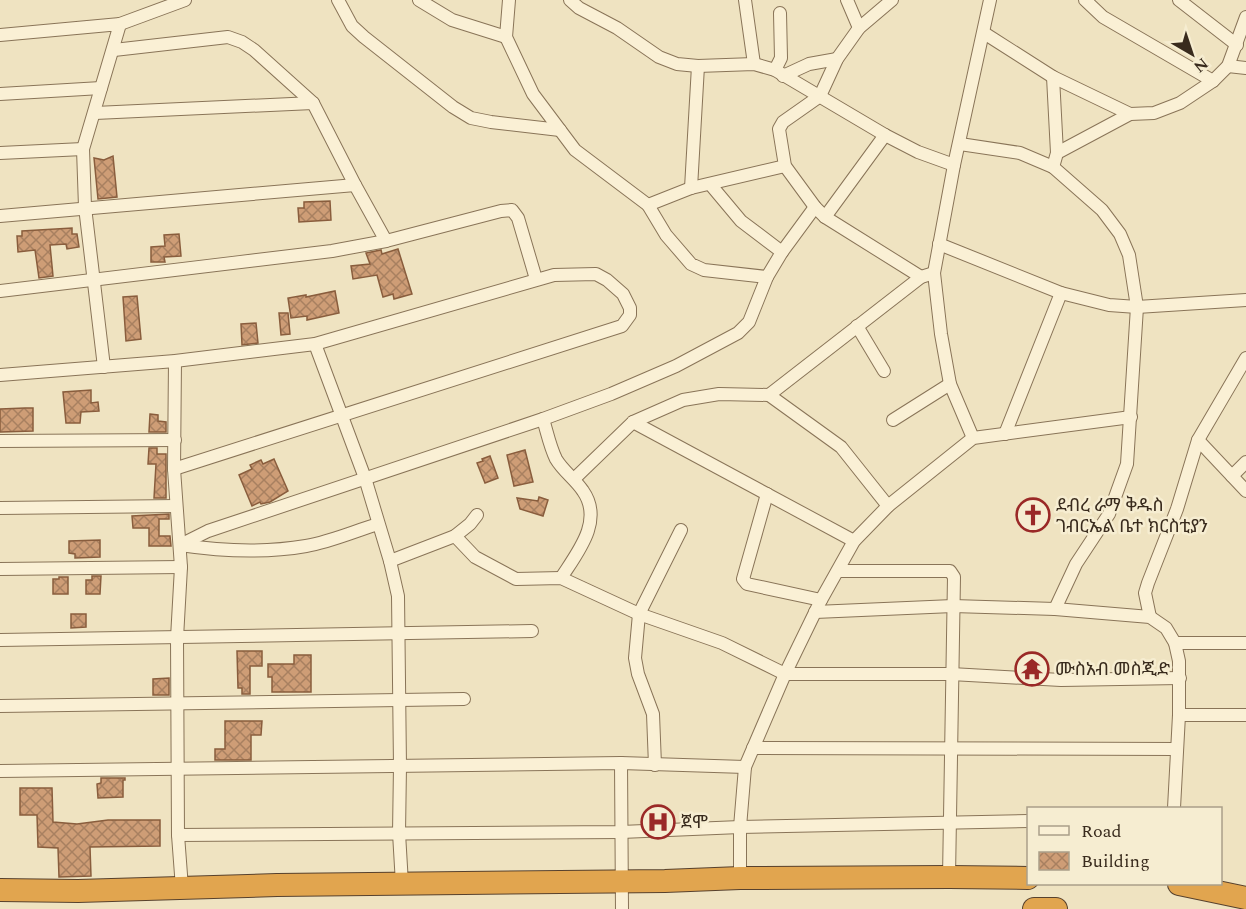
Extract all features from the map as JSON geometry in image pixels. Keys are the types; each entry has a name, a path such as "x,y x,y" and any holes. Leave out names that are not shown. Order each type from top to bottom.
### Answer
{"highway":[{"path":"0,890 740,878 1027,878"},
{"path":"1184,885 1246,898"},
{"path":"1034,909 1056,909"}],"street":[{"path":"0,35 120,24 185,0"},
{"path":"338,0 352,26 364,37 471,118 560,130"},
{"path":"419,0 452,20 506,37"},
{"path":"508,0 506,37 533,94 575,150 648,205 666,235 691,264 704,270 767,277"},
{"path":"570,0 579,8 617,28 659,57 677,64 698,66 754,64 779,73 885,135 918,152 954,165"},
{"path":"745,0 754,64"},
{"path":"847,0 859,28"},
{"path":"973,438 950,384 934,273 954,165 990,0"},
{"path":"1085,0 1103,16 1213,81"},
{"path":"1179,0 1237,45"},
{"path":"888,1 859,28 837,59 820,96 783,122 779,129 785,166 815,207 825,217 921,277"},
{"path":"779,73 780,13"},
{"path":"1057,153 1130,114 1154,113 1180,103 1213,81 1228,66 1246,17"},
{"path":"104,367 85,207 83,149 120,24"},
{"path":"984,33 1053,77 1130,114"},
{"path":"114,50 228,37 254,50 314,103 386,241"},
{"path":"779,73 837,59"},
{"path":"692,188 698,66"},
{"path":"1228,66 1246,68"},
{"path":"1053,77 1057,153 1053,167"},
{"path":"0,94 101,88"},
{"path":"95,112 314,103"},
{"path":"825,217 885,135"},
{"path":"960,144 1020,153 1053,167 1102,210 1120,234 1129,255 1137,307 1127,464 1109,514 1077,564 1055,609"},
{"path":"0,153 83,149"},
{"path":"648,205 692,188 785,166"},
{"path":"710,184 741,221 782,252"},
{"path":"0,216 355,185"},
{"path":"180,545 208,531 611,394 676,366 738,333 752,316 767,277 782,252 815,207"},
{"path":"0,291 333,251 386,241 512,210 519,218 536,279"},
{"path":"939,244 1061,292 1109,305 1137,307 1246,300"},
{"path":"769,395 921,277 934,273"},
{"path":"0,375 175,361 315,344 554,275 596,274 616,285 630,308 630,315 622,326 174,469"},
{"path":"1005,434 1061,292"},
{"path":"857,326 884,371"},
{"path":"315,344 365,478 398,596 399,833 402,884"},
{"path":"1150,617 1145,593 1177,509 1198,441 1246,358"},
{"path":"175,361 174,469 181,567 177,638 178,835 182,888"},
{"path":"893,420 950,384"},
{"path":"573,479 633,422 683,400 719,394 769,395 841,447 888,506"},
{"path":"740,878 740,827 745,766 815,612 854,541 888,506 973,438 1131,417"},
{"path":"543,419 554,456 584,492 591,506 591,522 586,538 561,578"},
{"path":"633,422 854,541"},
{"path":"0,441 175,440"},
{"path":"1198,441 1246,491"},
{"path":"1232,476 1246,462"},
{"path":"767,494 743,579 747,584 821,600"},
{"path":"0,508 176,506"},
{"path":"390,561 455,536 477,515"},
{"path":"180,545 215,550 307,546 378,524"},
{"path":"655,765 653,714 638,674 635,657 639,614 681,530"},
{"path":"455,536 475,557 516,579 561,578 639,614 722,644 785,674 951,675 1061,680 1180,678"},
{"path":"0,568 181,567"},
{"path":"838,571 950,571 954,577 949,877"},
{"path":"815,612 953,606 1055,609 1150,617 1166,628 1176,643 1179,661 1179,715 1174,807"},
{"path":"0,640 532,631"},
{"path":"1176,643 1246,643"},
{"path":"0,706 464,699"},
{"path":"1179,715 1246,714"},
{"path":"753,748 1177,749"},
{"path":"621,763 622,909"},
{"path":"0,771 621,763 745,766"},
{"path":"178,835 621,832 1027,821"}],"building":[{"path":"113,156 117,197 98,199 94,158 104,160"},
{"path":"330,201 331,220 299,222 298,208 304,208 304,202"},
{"path":"72,228 72,234 77,234 79,247 67,249 66,244 50,245 53,276 39,278 35,250 18,252 17,236 22,236 22,231"},
{"path":"179,234 181,256 164,257 165,262 151,262 151,247 165,246 164,235"},
{"path":"398,249 412,294 394,299 393,294 383,297 377,275 353,279 351,266 370,264 366,253 381,250 382,254"},
{"path":"335,291 339,313 307,320 307,316 291,318 288,298"},
{"path":"137,296 141,339 126,341 123,297"},
{"path":"279,313 288,313 290,334 281,335"},
{"path":"256,323 258,343 242,345 241,324"},
{"path":"91,390 91,403 98,402 99,411 81,412 80,423 66,423 63,392"},
{"path":"33,408 33,431 0,432 0,409"},
{"path":"150,414 158,415 158,421 166,422 166,432 149,432"},
{"path":"149,448 157,448 157,454 166,454 166,498 154,498 156,464 148,464"},
{"path":"525,450 533,482 514,486 507,455"},
{"path":"490,456 498,478 485,483 477,463"},
{"path":"274,459 288,491 270,502 261,504 260,502 252,506 239,475 252,469 250,465 261,460 263,464"},
{"path":"539,497 548,500 543,516 520,509 517,498 538,501"},
{"path":"169,514 169,519 159,519 159,536 170,536 171,546 149,546 149,528 133,528 132,516"},
{"path":"100,540 100,557 75,558 75,554 69,553 69,541"},
{"path":"92,576 101,576 100,594 86,594 86,580 92,580"},
{"path":"59,577 68,577 68,594 53,594 53,579 59,579"},
{"path":"71,614 86,614 86,627 71,628"},
{"path":"237,651 262,651 262,666 250,666 250,694 242,694 242,688 238,688"},
{"path":"294,655 311,655 311,692 272,692 272,677 268,677 268,664 294,664"},
{"path":"169,678 169,695 153,695 153,679"},
{"path":"225,721 262,721 261,735 251,735 251,760 215,760 215,749 225,749"},
{"path":"101,778 125,778 123,797 98,798 97,784 101,783"},
{"path":"20,788 52,788 53,822 77,824 108,820 160,820 160,846 90,847 91,876 59,877 58,848 38,847 37,815 20,815"}],"place":[{"name":"ደብረ ራማ ቅዱስ ገብርኤል ቤተ ክርስቲያን","path":"1033,515"},
{"name":"ሙስአብ መስጂድ","path":"1032,669"},
{"name":"ጀሞ","path":"658,822"}]}
